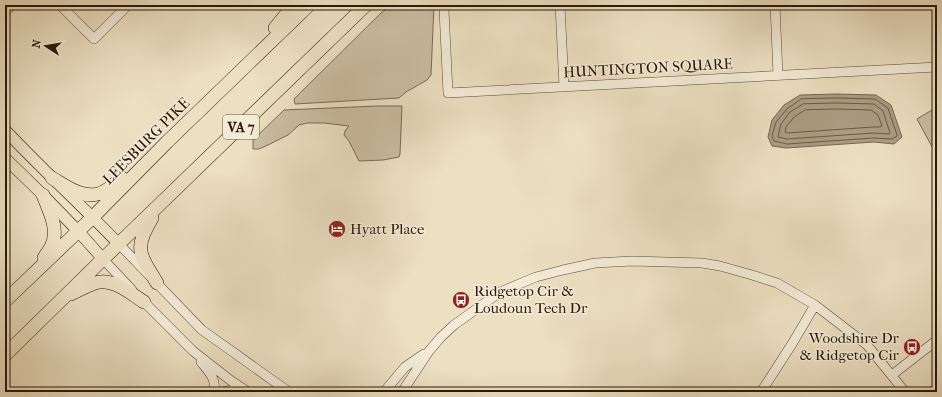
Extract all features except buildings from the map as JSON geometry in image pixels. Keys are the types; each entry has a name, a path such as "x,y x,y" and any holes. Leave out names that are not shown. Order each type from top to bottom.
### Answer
{"highway":[{"path":"234,77 294,5"},
{"name":"LEESBURG PIKE","path":"5,301 93,217 167,142 309,5"},
{"name":"VA 7","path":"5,354 365,6"},
{"path":"52,178 76,192 87,195 99,194 167,142"},
{"path":"34,272 52,246 54,237 54,224 42,195"},
{"path":"157,283 143,260 140,247 145,228 158,206"},
{"path":"63,298 96,282 105,282 123,288 144,302"}],"main road":[{"path":"5,130 119,244"},
{"path":"7,162 78,231 103,259"}],"street":[{"path":"5,11 13,5"},
{"path":"60,5 94,39 128,5"},
{"name":"HUNTINGTON SQUARE","path":"445,5 448,93 937,67"},
{"path":"560,5 564,87"},
{"path":"775,5 778,75"},
{"path":"119,244 202,330 289,392"},
{"path":"103,259 193,351 247,392"},
{"path":"402,392 429,351 441,337 454,325 500,292 536,277 594,263 632,261 702,263 720,266 777,284 815,305 867,345 905,392"},
{"path":"761,392 815,305"},
{"path":"892,375 937,340"},
{"path":"193,351 212,377 215,385 214,392"},
{"path":"384,392 405,367 429,351"},
{"path":"223,392 232,390 247,392"}],"shaded area":[{"path":"392,5 434,5 431,75 427,80 406,92 399,98 295,104 294,99 381,13"},
{"path":"402,106 399,157 383,160 359,161 349,141 344,135 349,126 324,123 307,123 299,125 288,135 259,149 253,149 253,140 284,110"},
{"path":"937,107 937,156 917,119"}],"water":[{"path":"800,95 876,95 891,105 902,137 894,144 874,142 786,148 772,146 768,137 772,120 784,105"}],"place":[{"name":"Hyatt Place","path":"337,229"},
{"name":"Ridgetop Cir & Loudoun Tech Dr","path":"461,300"},
{"name":"Woodshire Dr & Ridgetop Cir","path":"912,347"}]}
